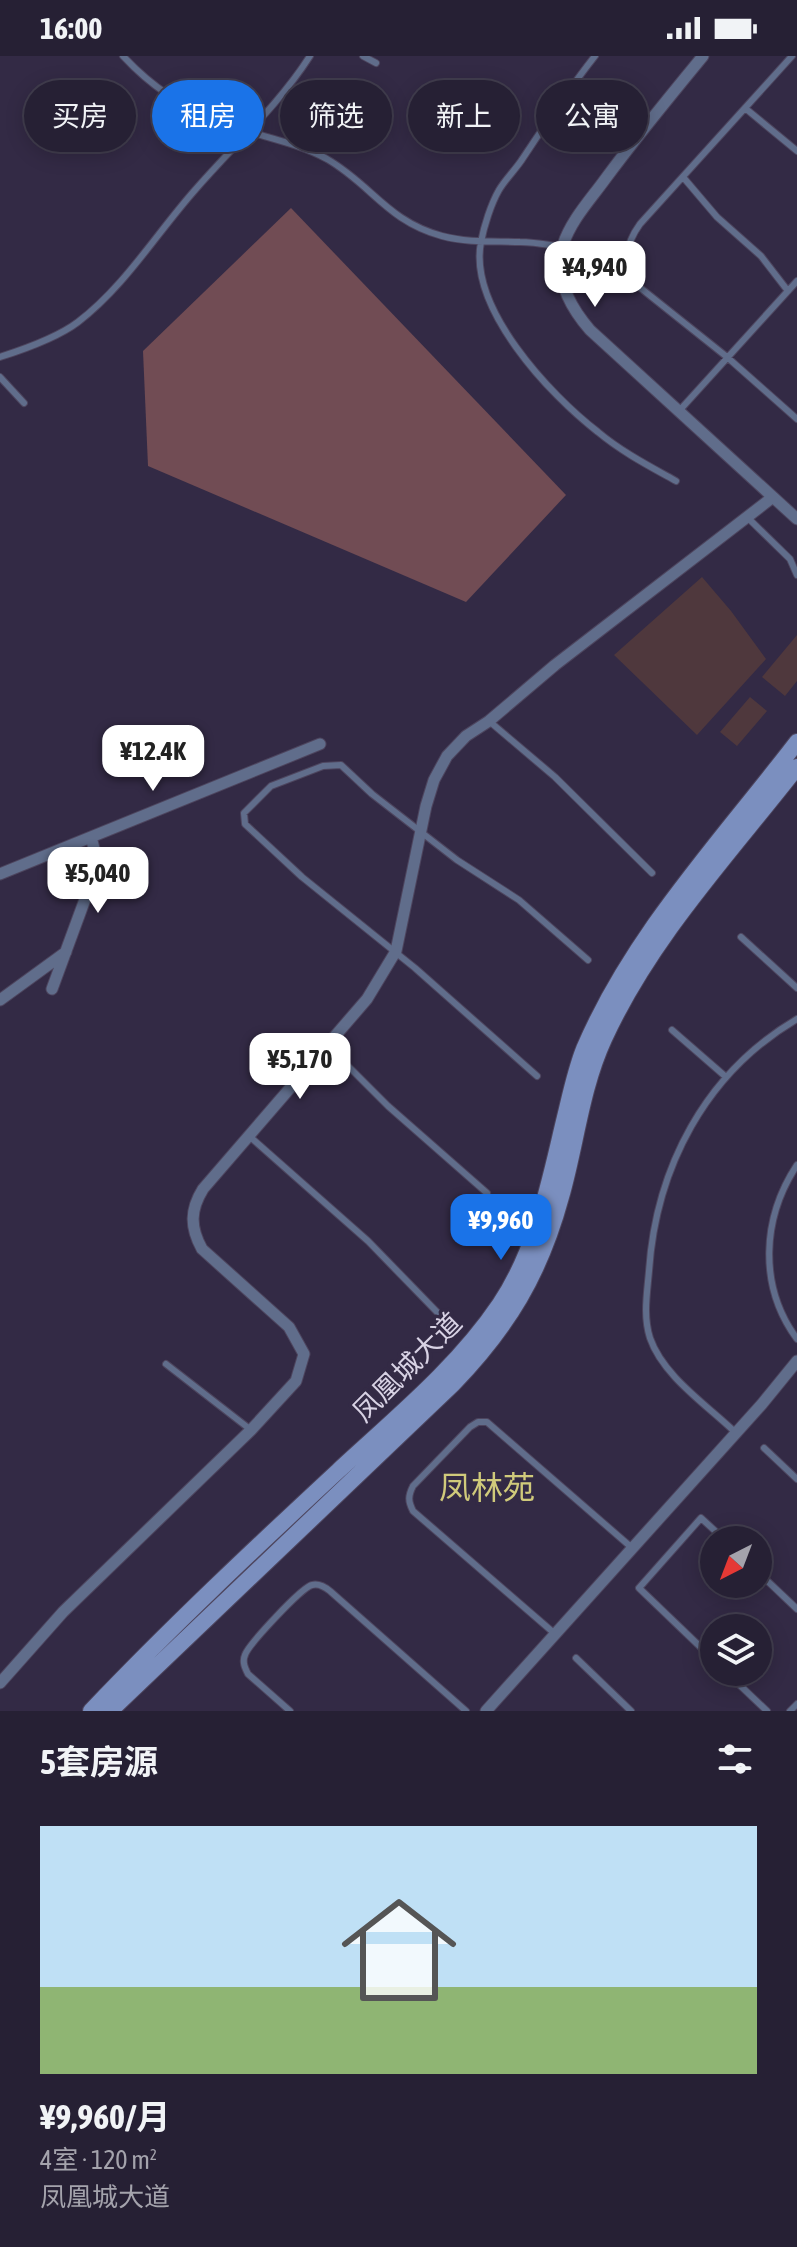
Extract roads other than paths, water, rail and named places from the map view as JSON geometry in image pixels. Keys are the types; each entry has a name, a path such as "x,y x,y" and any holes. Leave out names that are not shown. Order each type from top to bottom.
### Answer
{"main road":[{"name":"凤凰城大道","path":"91,1711 180,1621 448,1367 489,1320 524,1259 548,1189 582,1054 607,1002 646,938 797,742"},
{"name":"凤凰城大道","path":"110,1711 453,1384 486,1350 507,1322 549,1236 590,1076 603,1040 622,1003 666,935 797,767"}],"street":[{"path":"703,56 640,132 574,220 563,247 561,270 565,292 575,313 590,330 797,519"},
{"path":"0,1683 63,1612 251,1430 296,1381 304,1354 289,1327 202,1249 194,1234 192,1218 195,1202 248,1135 367,999 396,951 434,780 447,756 466,736 489,721 555,665 773,497"},
{"path":"0,874 320,744"},
{"path":"52,989 98,864 91,837"},
{"path":"0,1000 66,952"},
{"path":"486,1711 797,1361"}],"lane":[{"path":"123,56 152,83"},
{"path":"264,114 310,56"},
{"path":"363,56 376,63"},
{"path":"595,56 497,193 481,243 479,265 487,298 533,368 564,402 598,433 676,481"},
{"path":"792,56 630,238 626,254 629,271 638,286 727,357 797,419"},
{"path":"745,108 797,151"},
{"path":"264,136 305,148 330,161 353,176 383,206 410,225 443,236 481,243 523,242 563,247"},
{"path":"0,357 76,323 137,263 194,191 231,152"},
{"path":"683,177 717,217 761,256 788,291"},
{"path":"679,411 797,281"},
{"path":"0,377 24,403"},
{"path":"747,517 790,559 797,575"},
{"path":"489,721 555,777 652,873"},
{"path":"537,1076 396,951 270,849 245,824 244,813 271,786 333,764 341,765 372,794 457,860 519,900 588,960"},
{"path":"741,937 797,988"},
{"path":"736,1433 664,1364 651,1338 645,1310 651,1237 661,1194 691,1126 726,1077 754,1050 797,1019"},
{"path":"672,1030 726,1077"},
{"path":"326,1044 410,1126 487,1193"},
{"path":"248,1135 368,1241 437,1312"},
{"path":"797,1165 775,1209 768,1239 768,1269 775,1299 797,1339"},
{"path":"166,1364 251,1430"},
{"path":"554,1633 413,1511 409,1503 413,1486 470,1427 478,1422 487,1422 631,1547"},
{"path":"764,1448 797,1479"},
{"path":"700,1647 639,1588 701,1518 710,1526"},
{"path":"290,1711 248,1674 244,1657 294,1599 312,1585 322,1585 330,1591 466,1711"},
{"path":"772,1585 797,1609"},
{"path":"576,1658 631,1711"},
{"path":"741,1686 767,1711"},
{"path":"790,1711 797,1704"}],"district":[{"name":"凤林苑","path":"487,1488"}]}
